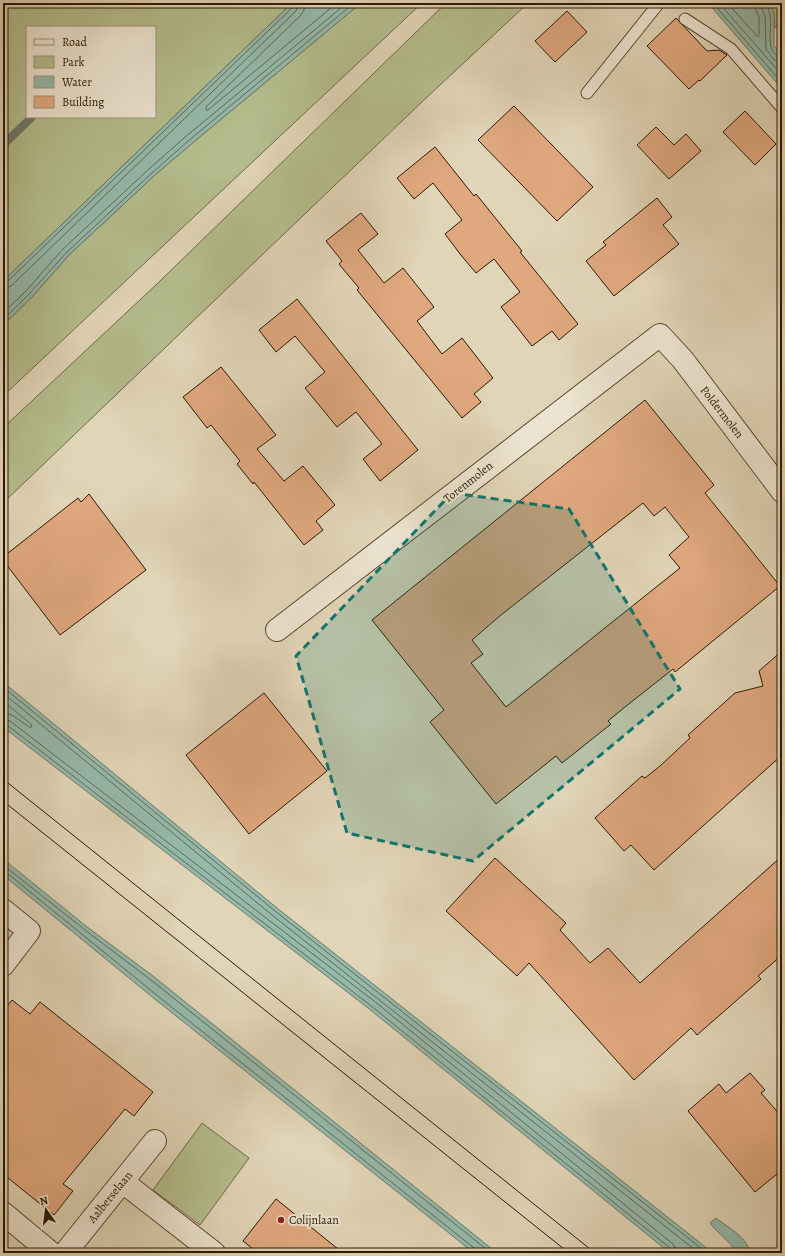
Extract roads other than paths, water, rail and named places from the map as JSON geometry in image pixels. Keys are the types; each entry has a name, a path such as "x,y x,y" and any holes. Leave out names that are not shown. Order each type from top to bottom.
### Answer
{"street":[{"name":"Poldermolen","path":"660,335 683,360 782,490"},
{"name":"Torenmolen","path":"277,630 660,335"},
{"path":"3,910 29,931 3,965"},
{"name":"Aalberselaan","path":"65,1253 155,1141"},
{"path":"123,1182 214,1253"},
{"path":"3,1213 51,1253"}],"lane":[{"path":"587,93 659,3"},
{"path":"685,19 731,50 782,108"}],"water":[{"path":"292,3 361,3 155,175 69,255 32,297 3,325 3,281"},
{"path":"708,3 769,3 774,13 774,46 782,55 782,89"},
{"path":"3,682 277,908 713,1253 670,1253 368,1008 3,727"},
{"path":"3,859 91,930 153,976 497,1253 474,1253 156,1000 3,875"},
{"path":"716,1218 732,1229 745,1242 750,1253 737,1253 710,1223"}],"waterway":[{"path":"3,145 31,118"}],"tram line":[{"path":"3,779 595,1253"},
{"path":"3,801 569,1253"}],"place":[{"name":"Colijnlaan","path":"281,1220"}]}
